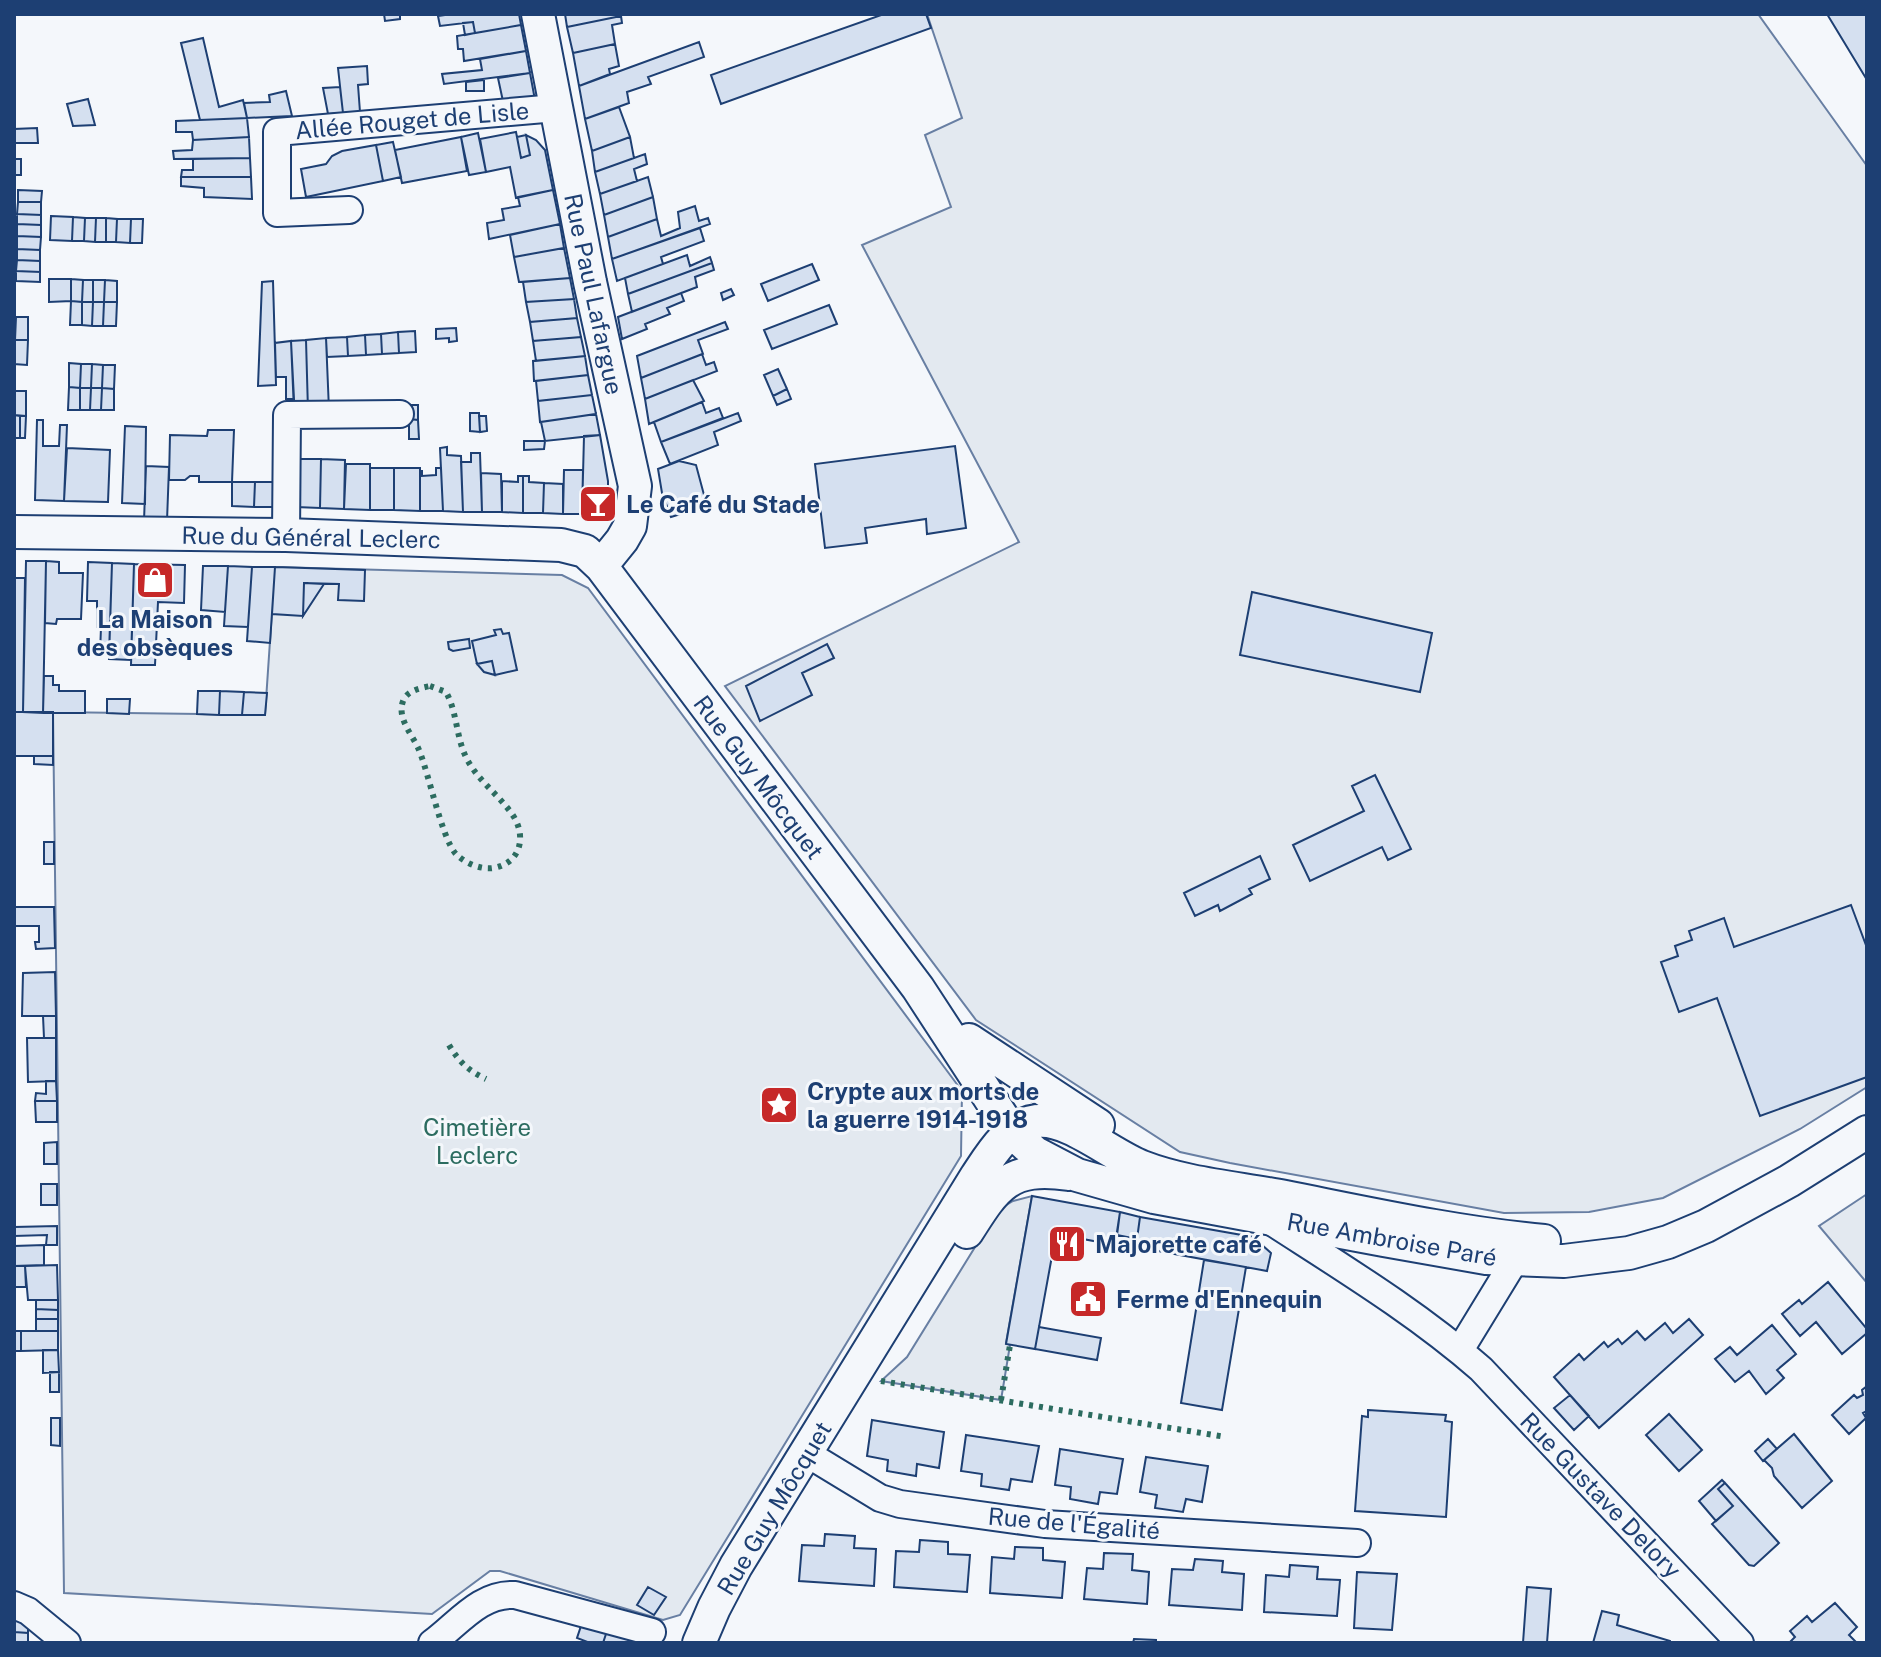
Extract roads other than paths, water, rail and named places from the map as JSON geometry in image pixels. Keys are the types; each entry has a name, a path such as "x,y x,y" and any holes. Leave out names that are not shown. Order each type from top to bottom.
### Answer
{"street":[{"name":"Rue Paul Lafargue","path":"538,14 590,282 635,486 630,526 601,566"},
{"name":"Allée Rouget de Lisle","path":"349,210 277,213 277,132 556,108"},
{"path":"286,535 287,415 400,414"},
{"name":"Rue du Général Leclerc","path":"14,532 286,535 561,545 585,551 601,566"},
{"name":"Rue Guy Môcquet","path":"601,566 918,988 1012,1132"},
{"name":"Rue Guy Môcquet","path":"699,1643 723,1590 806,1453 1006,1150 1012,1132 1004,1095 969,1040 918,988"},
{"name":"Rue Ambroise Paré","path":"969,1040 1153,1161 1206,1182"},
{"name":"Rue Ambroise Paré","path":"1077,1175 1035,1153 1012,1132 1035,1121 1055,1122 1143,1167 1463,1231 1515,1249 1564,1261 1629,1253 1668,1242 1706,1226 1789,1181 1867,1132"},
{"name":"Rue Ambroise Paré","path":"861,1373 899,1343 988,1198 1009,1178 1040,1172 1077,1175 1154,1197 1486,1258 1515,1249"},
{"name":"Rue Gustave Delory","path":"1266,1217 1460,1350 1540,1430 1740,1643"},
{"path":"1460,1350 1515,1249"},
{"name":"Rue de l'Égalité","path":"806,1453 880,1498 900,1504 1045,1524 1357,1543"},
{"path":"432,1643 483,1601 500,1594 515,1595 652,1632"},
{"path":"14,1605 28,1611 67,1643"}],"place":[{"name":"Le Café du Stade","path":"598,504"},
{"name":"La Maison des obsèques","path":"155,580"},
{"name":"Crypte aux morts de la guerre 1914-1918","path":"779,1105"},
{"name":"Majorette café","path":"1067,1244"},
{"name":"Ferme d'Ennequin","path":"1088,1299"}],"park label":[{"name":"Cimetière Leclerc","path":"477,1141"}]}
